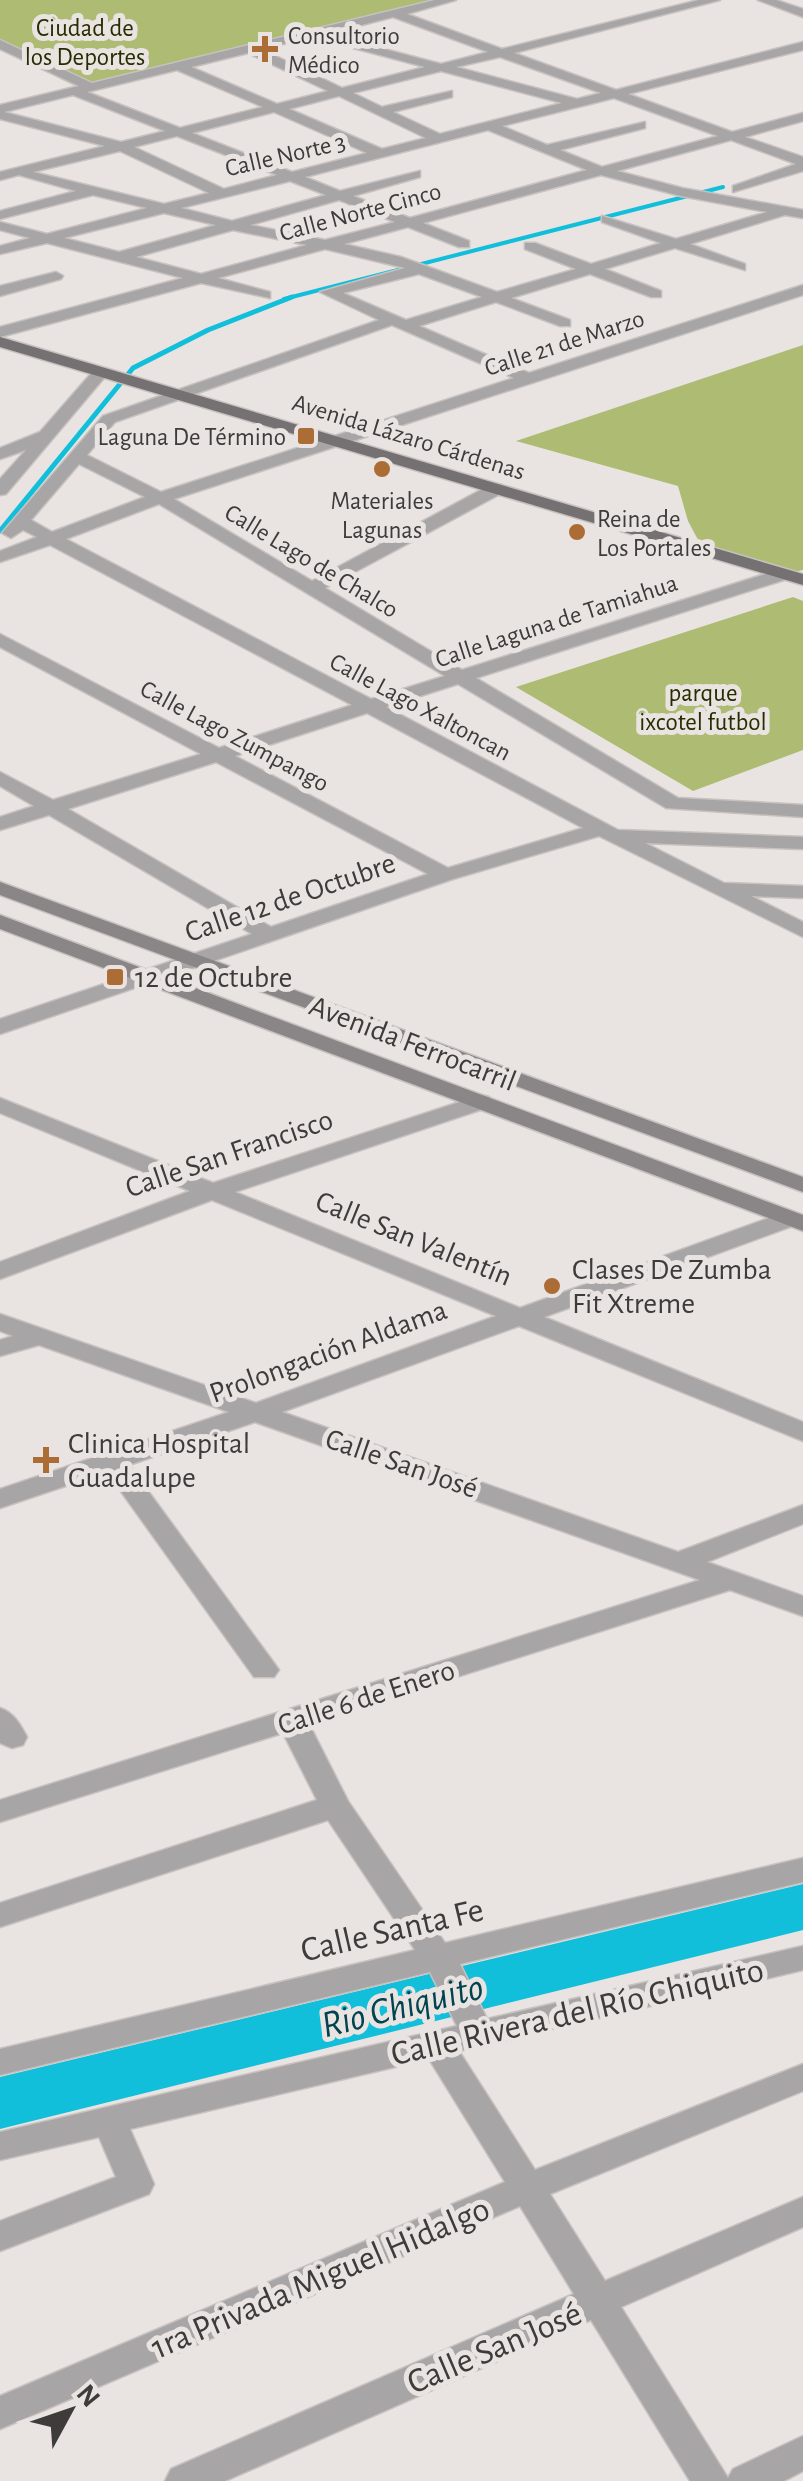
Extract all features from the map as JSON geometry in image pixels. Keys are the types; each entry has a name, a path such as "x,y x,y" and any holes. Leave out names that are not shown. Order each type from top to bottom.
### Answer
{"main road":[{"name":"Avenida Lázaro Cárdenas","path":"0,342 340,440 793,578"},
{"name":"Avenida Ferrocarril","path":"0,888 803,1185"},
{"name":"Avenida Ferrocarril","path":"0,922 796,1221"}],"street":[{"path":"1,109 450,0"},
{"path":"5,172 714,0"},
{"path":"764,0 803,13"},
{"path":"392,12 803,164"},
{"path":"306,32 581,104"},
{"path":"0,44 91,88"},
{"name":"Calle Norte 3","path":"0,250 803,46"},
{"path":"246,47 441,140"},
{"path":"175,65 382,154"},
{"path":"74,91 299,176 464,244"},
{"path":"385,110 447,94"},
{"path":"1,109 121,146 220,192"},
{"name":"Calle Norte Cinco","path":"0,332 803,117"},
{"path":"546,149 640,125"},
{"path":"492,127 600,171 700,196 803,214"},
{"path":"738,189 803,164"},
{"path":"5,172 98,190 232,226 409,265 565,323"},
{"path":"119,257 415,174"},
{"path":"0,216 98,190"},
{"path":"0,548 109,419 398,323 784,211"},
{"path":"607,220 740,267"},
{"path":"0,226 265,294"},
{"path":"530,246 656,294"},
{"path":"409,265 328,292 529,380"},
{"path":"0,290 56,276"},
{"name":"Calle 21 de Marzo","path":"0,557 160,498 803,290"},
{"path":"0,490 6,472 118,376"},
{"path":"0,454 48,434"},
{"name":"Calle Lago de Chalco","path":"78,457 160,498 673,804"},
{"path":"310,589 496,489"},
{"name":"Calle Lago Xaltoncan","path":"19,521 608,833 803,930"},
{"name":"Calle Laguna de Tamiahua","path":"0,824 460,677 793,578"},
{"name":"Calle Lago Zumpango","path":"0,640 446,875"},
{"path":"0,778 269,936"},
{"path":"803,811 673,804 675,836 715,887 803,892"},
{"name":"Calle 12 de Octubre","path":"0,1027 446,875 608,833 803,843"},
{"name":"Calle San Francisco","path":"0,1270 214,1191 482,1102"},
{"name":"Calle San Valentín","path":"0,1105 803,1432"},
{"name":"Prolongación Aldama","path":"0,1499 114,1463 519,1316 796,1221"},
{"name":"Calle San José","path":"0,1322 803,1606"},
{"path":"0,1348 40,1336"},
{"path":"114,1463 264,1670"},
{"path":"680,1562 803,1514"},
{"name":"Calle 6 de Enero","path":"0,1812 731,1580"},
{"path":"292,1721 335,1806 444,1968 472,2021"},
{"path":"0,1915 335,1806"},
{"name":"Calle Santa Fe","path":"0,2062 444,1968 803,1870"},
{"name":"Calle Rivera del Río Chiquito","path":"0,2146 437,2044 472,2021 803,1958"},
{"path":"437,2044 710,2481"},
{"name":"1ra Privada Miguel Hidalgo","path":"0,2413 529,2187 803,2077"},
{"path":"0,2236 138,2184 108,2119"},
{"name":"Calle San José","path":"184,2481 803,2211"},
{"path":"746,2481 803,2453"}],"green space":[{"name":"Ciudad de los Deportes","path":"0,0 446,0 77,87 0,49"},
{"path":"803,345 803,570 784,574 704,551 688,521 678,486 516,441"},
{"name":"parque ixcotel futbol","path":"793,597 803,601 803,750 693,791 516,687"}],"waterway":[{"path":"284,299 723,187"},
{"path":"0,531 133,368 208,330 292,297"},
{"name":"Rio Chiquito","path":"0,2103 803,1907"}],"place":[{"name":"Consultorio Médico","path":"265,49"},
{"name":"Laguna De Término","path":"306,436"},
{"name":"Materiales Lagunas","path":"382,469"},
{"name":"Reina de Los Portales","path":"577,532"},
{"name":"12 de Octubre","path":"115,977"},
{"name":"Clases De Zumba Fit Xtreme","path":"552,1286"},
{"name":"Clinica Hospital Guadalupe","path":"46,1460"}]}
